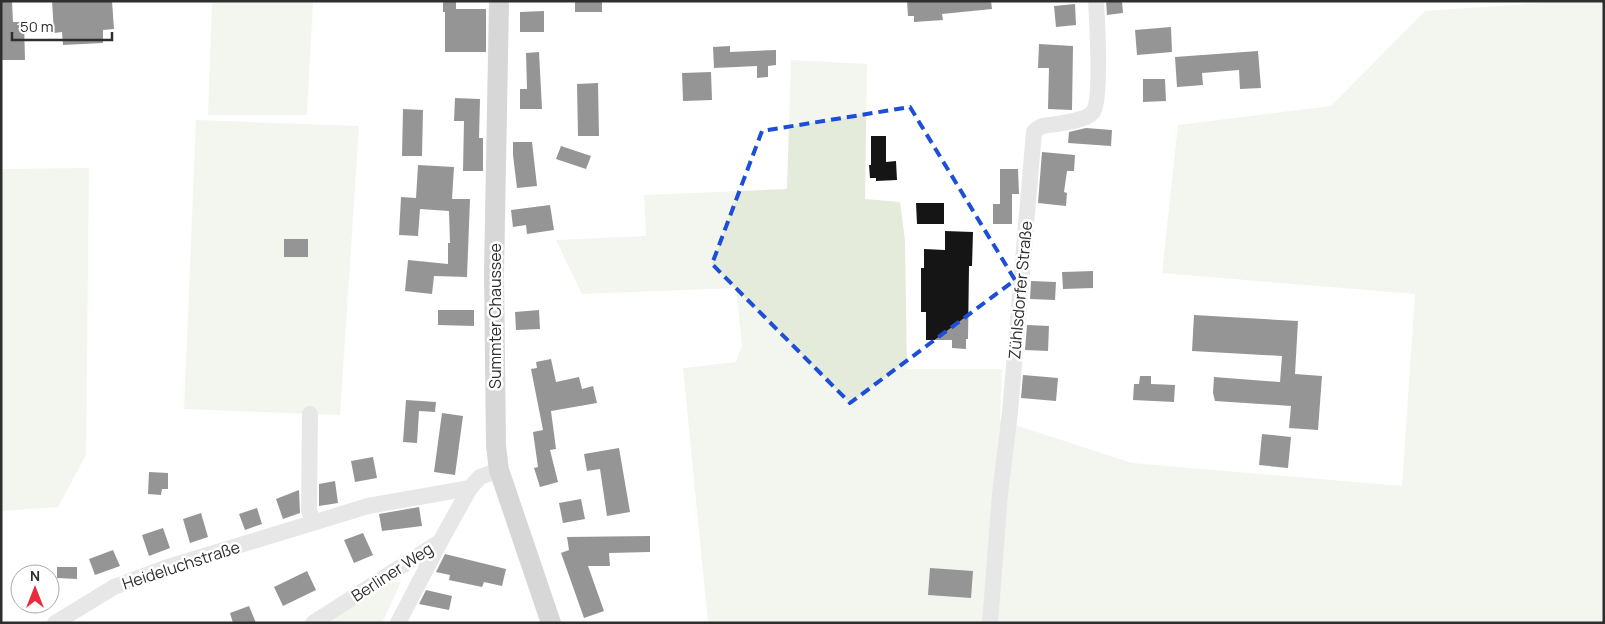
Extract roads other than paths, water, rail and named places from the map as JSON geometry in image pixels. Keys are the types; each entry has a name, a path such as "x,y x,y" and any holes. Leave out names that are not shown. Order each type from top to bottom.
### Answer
{"main road":[{"name":"Summter Chaussee","path":"499,1 494,274 496,440 499,470 551,623"}],"street":[{"name":"Zühlsdorfer Straße","path":"990,623 1000,494 1010,412 1034,132 1042,126 1082,119 1093,112 1096,104 1098,58 1096,1"},
{"path":"310,414 309,510 313,523"},
{"name":"Berliner Weg","path":"313,623 440,542 470,488 480,477 499,470"},
{"name":"Heideluchstraße","path":"55,623 114,587 165,568 368,506 470,488"},
{"path":"398,623 440,542"}]}
